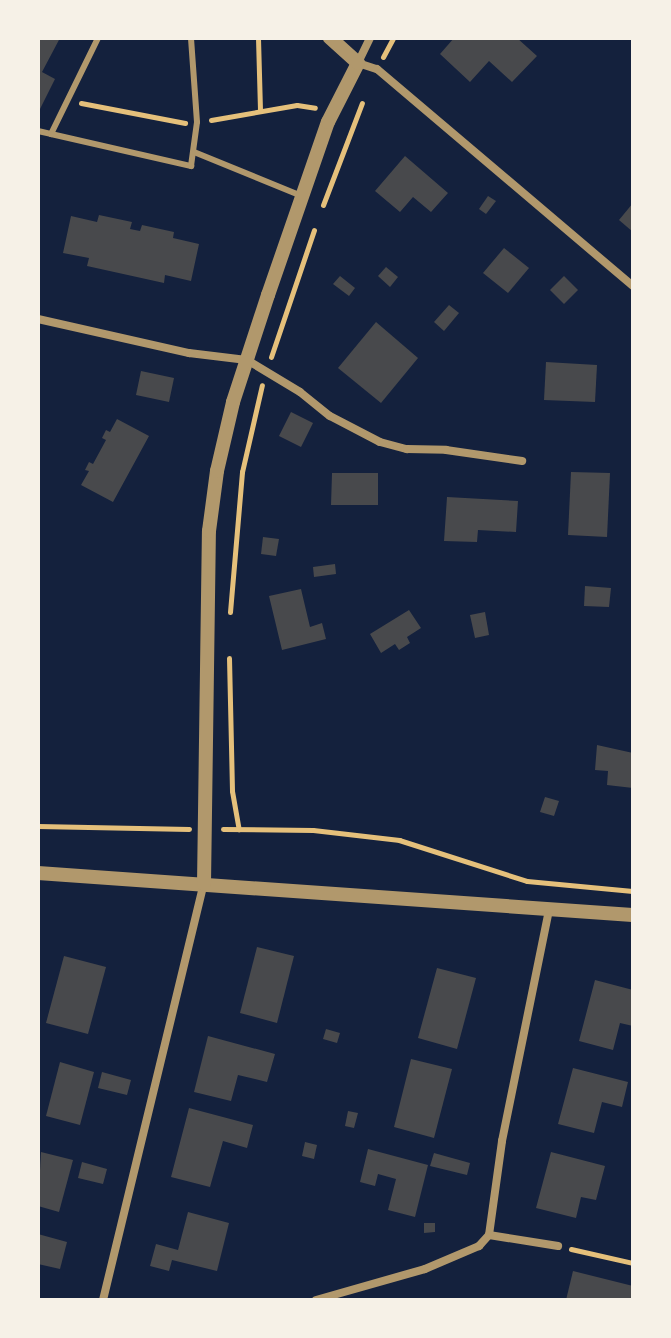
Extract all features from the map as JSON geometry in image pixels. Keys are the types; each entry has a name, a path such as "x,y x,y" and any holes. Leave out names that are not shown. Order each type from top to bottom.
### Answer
{"street":[{"path":"330,38 358,63 377,69 633,286"},
{"path":"103,1300 204,884 209,531 217,471 233,402 328,122 370,38"},
{"path":"38,319 189,353 247,360 330,416 380,442 407,449 446,450 522,461"},
{"path":"38,873 633,915"},
{"path":"316,1300 425,1269 479,1246 489,1235 505,1127 549,910"},
{"path":"489,1235 558,1246"}],"lane":[{"path":"51,134 98,38"},
{"path":"38,131 191,166 196,83 191,38"},
{"path":"194,152 303,196"}],"path":[{"path":"258,38 260,110"},
{"path":"320,212 377,69 393,38"},
{"path":"229,621 242,472 266,372 315,226"},
{"path":"229,650 232,791 239,829"},
{"path":"38,826 313,830 399,840 527,881 633,891"},
{"path":"558,1246 633,1263"}],"building":[{"path":"38,38 60,38 42,72 55,79 38,113"},
{"path":"454,38 517,38 537,56 512,82 489,61 470,82 440,54"},
{"path":"405,156 448,193 431,212 413,197 400,212 375,191"},
{"path":"488,196 496,201 486,214 479,209"},
{"path":"633,203 633,232 619,220"},
{"path":"99,215 132,222 130,229 140,231 142,225 174,232 173,238 199,244 191,281 165,275 164,283 87,266 89,258 63,253 71,216 97,222"},
{"path":"504,248 529,268 508,293 483,273"},
{"path":"386,267 398,277 390,287 378,276"},
{"path":"340,276 355,288 349,296 333,284"},
{"path":"564,276 578,290 564,304 550,290"},
{"path":"449,305 459,313 444,331 434,322"},
{"path":"376,322 418,358 381,403 338,368"},
{"path":"546,362 597,365 595,402 544,400"},
{"path":"141,371 174,378 169,402 136,395"},
{"path":"291,412 313,423 301,447 279,436"},
{"path":"117,419 149,436 113,502 81,485 89,471 85,470 89,462 93,464 106,440 102,438 106,430 110,432"},
{"path":"571,472 610,473 607,537 568,535"},
{"path":"332,473 378,473 378,505 331,505"},
{"path":"447,497 518,501 516,532 478,530 477,542 444,541"},
{"path":"263,537 279,539 276,556 261,554"},
{"path":"335,564 336,574 314,577 313,567"},
{"path":"585,586 611,588 609,607 584,606"},
{"path":"301,589 310,627 322,623 326,639 282,650 269,596"},
{"path":"409,610 421,628 407,637 410,643 399,650 395,644 381,653 370,634"},
{"path":"485,612 489,635 475,638 470,615"},
{"path":"597,745 633,753 633,788 607,785 608,771 595,770"},
{"path":"545,797 559,801 554,816 540,812"},
{"path":"257,947 294,956 277,1023 240,1013"},
{"path":"64,956 106,967 88,1034 46,1023"},
{"path":"437,968 476,978 457,1049 418,1038"},
{"path":"595,980 633,990 633,1026 620,1023 613,1050 579,1041"},
{"path":"326,1029 340,1033 337,1043 323,1039"},
{"path":"208,1036 275,1054 267,1082 238,1075 231,1101 194,1092"},
{"path":"411,1059 452,1069 434,1138 394,1127"},
{"path":"60,1062 94,1072 80,1125 46,1116"},
{"path":"573,1068 628,1082 622,1107 602,1102 594,1133 558,1124"},
{"path":"102,1072 131,1080 127,1095 98,1088"},
{"path":"189,1108 253,1125 247,1148 223,1141 210,1187 171,1177"},
{"path":"348,1111 358,1113 354,1128 345,1126"},
{"path":"305,1142 317,1145 314,1159 302,1156"},
{"path":"368,1149 428,1165 415,1217 388,1210 396,1179 378,1174 375,1186 360,1182"},
{"path":"41,1152 73,1160 59,1212 38,1206"},
{"path":"551,1152 605,1166 596,1200 581,1197 576,1218 536,1208"},
{"path":"434,1153 470,1163 467,1175 430,1166"},
{"path":"82,1162 107,1169 103,1184 78,1178"},
{"path":"188,1212 229,1223 217,1271 172,1260 169,1271 150,1266 156,1244 178,1250"},
{"path":"424,1223 435,1223 435,1232 424,1233"},
{"path":"38,1234 67,1242 60,1269 38,1264"},
{"path":"573,1271 633,1286 633,1300 566,1300"}]}
